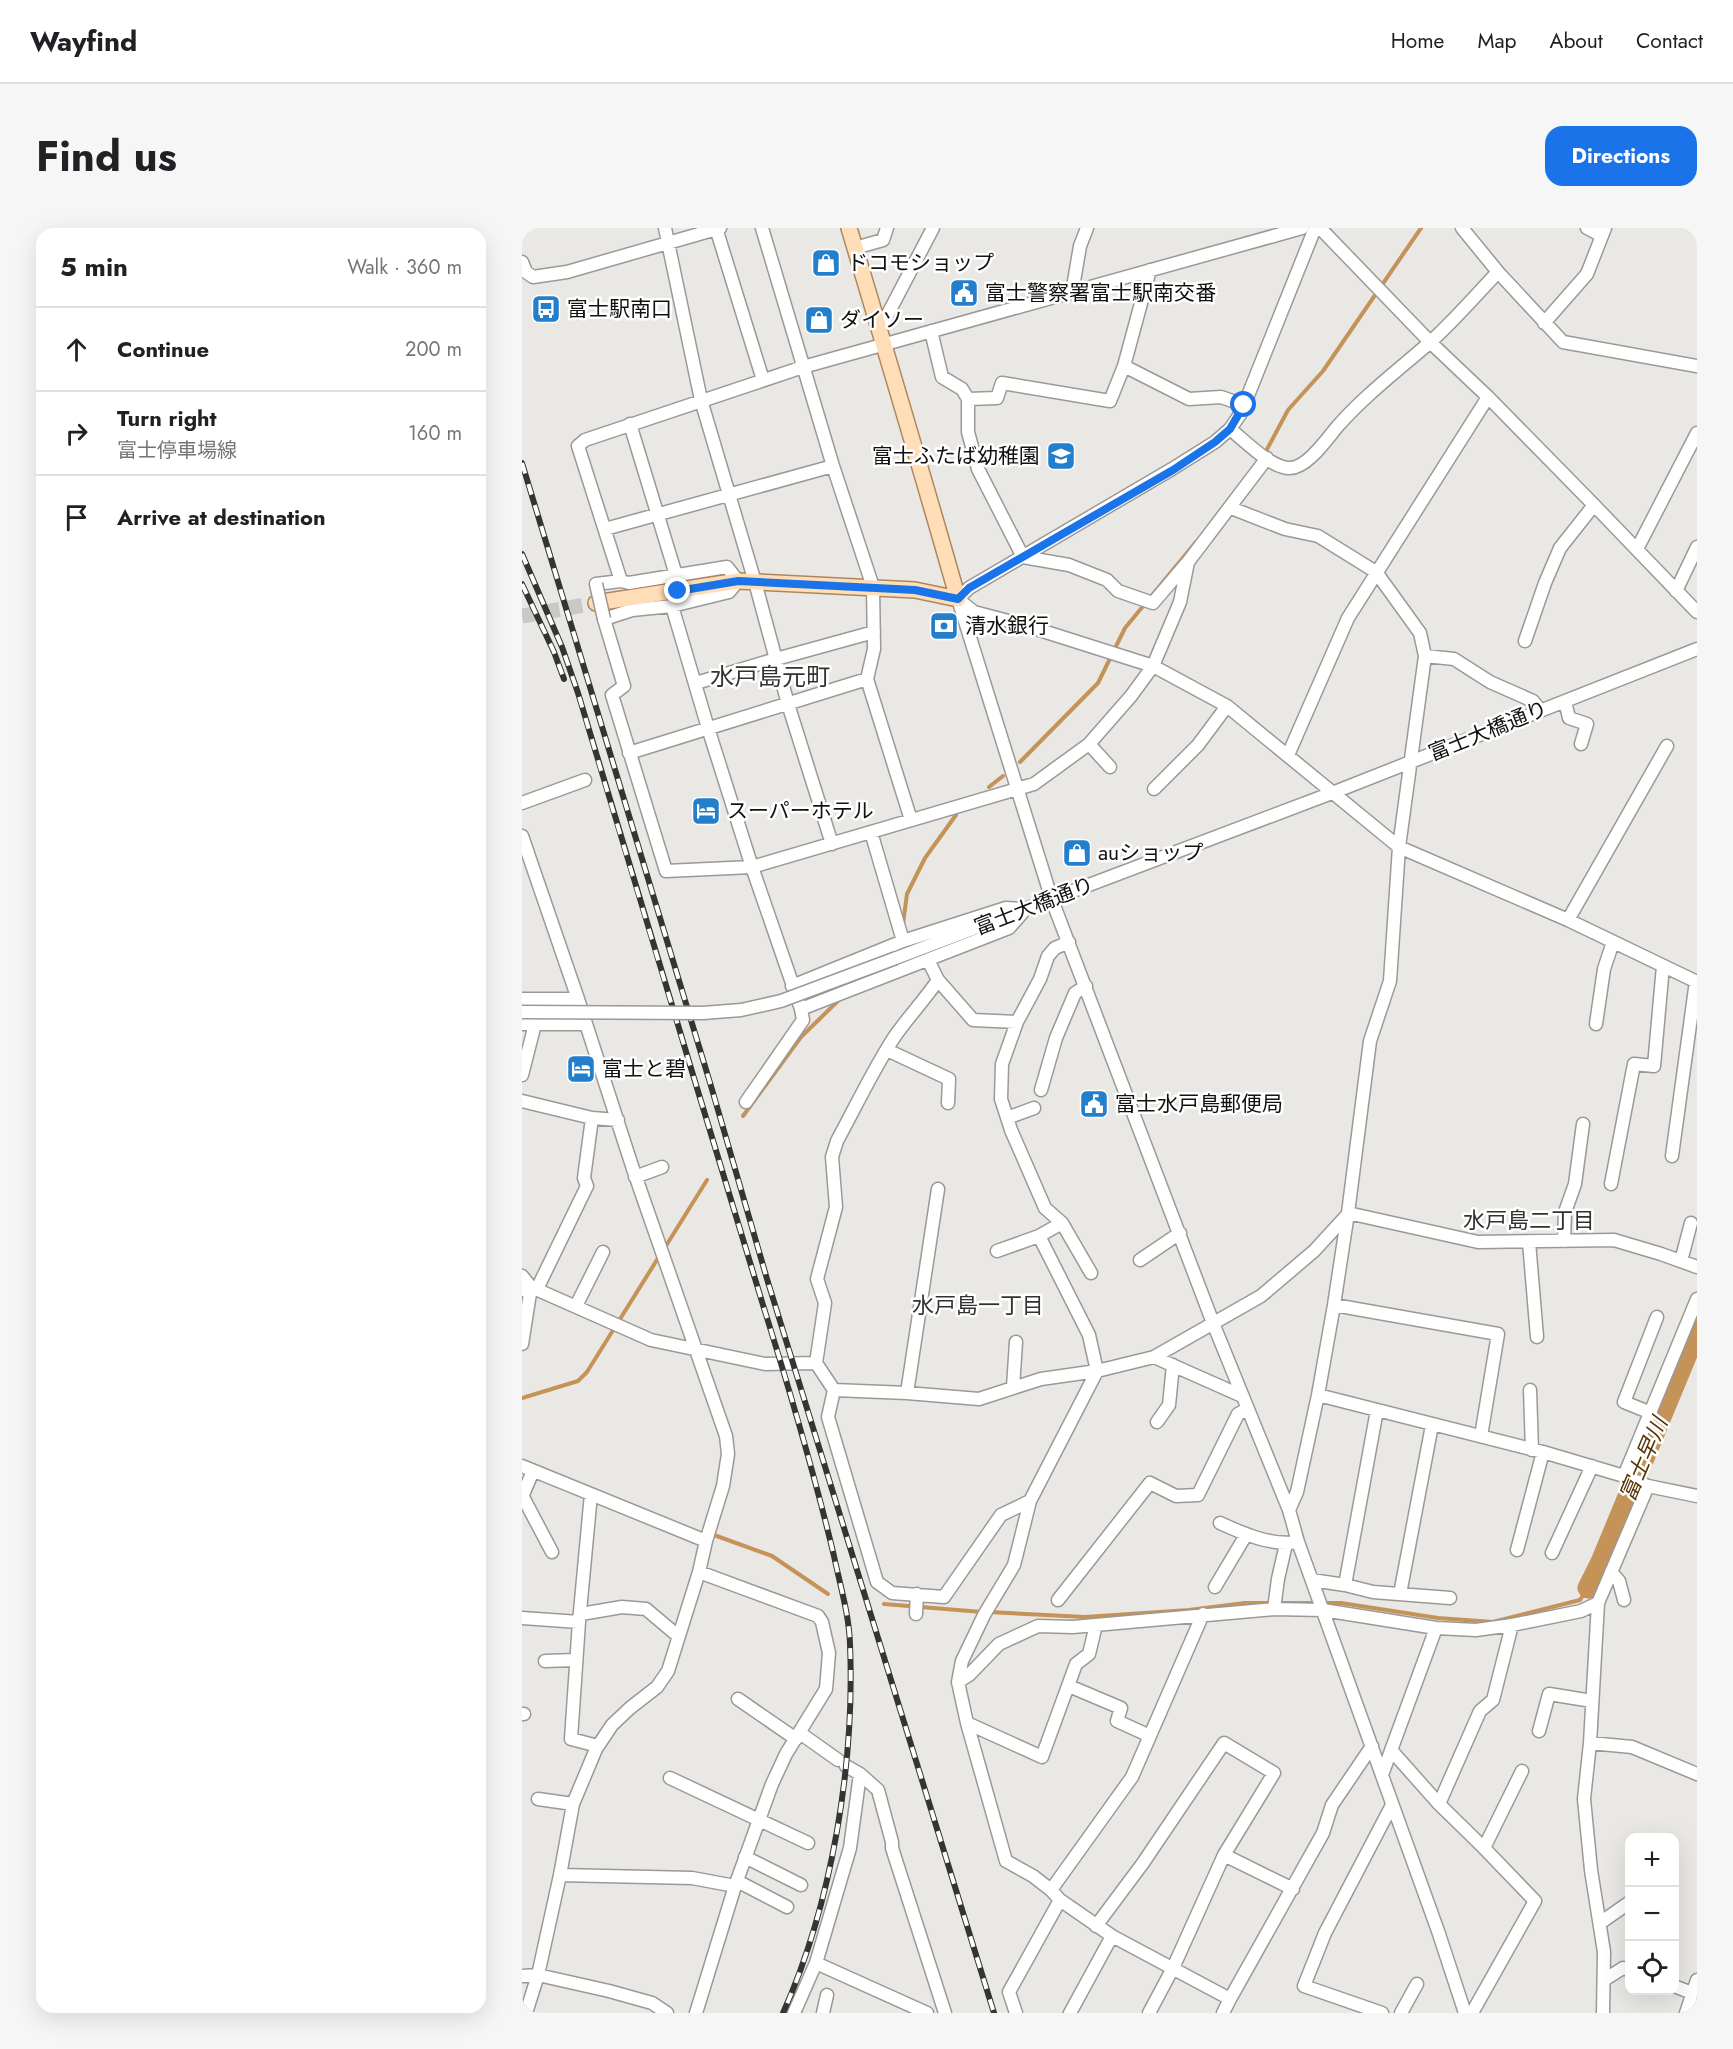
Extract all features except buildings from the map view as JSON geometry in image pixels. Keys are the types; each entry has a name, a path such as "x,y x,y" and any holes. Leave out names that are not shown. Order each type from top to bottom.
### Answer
{"main road":[{"path":"596,603 738,581 915,590 958,599 849,228"}],"street":[{"path":"665,228 701,400 755,582 788,704 832,844"},
{"path":"522,261 526,272 533,277 540,277 567,272 718,228 763,380"},
{"path":"762,228 833,466 873,587 874,649 867,679 911,820"},
{"path":"855,248 883,240 887,228"},
{"path":"881,338 933,228"},
{"path":"1072,292 1080,246 1087,228"},
{"path":"621,580 579,446 585,440 803,367 881,338 931,331 1302,228"},
{"path":"958,599 969,588 1173,470 1230,429 1244,405 1315,228"},
{"path":"1320,228 1697,612"},
{"path":"1462,228 1498,273 1563,342 1697,366"},
{"path":"1544,323 1587,274 1604,232 1587,228"},
{"path":"968,399 997,398 1002,383 1110,401 1124,366 1149,270"},
{"path":"1230,429 1267,459 1281,467 1300,466 1354,408 1430,342 1498,273"},
{"path":"931,331 942,377 962,389 968,399 968,432 978,469 1023,557"},
{"path":"1124,366 1189,399 1221,397 1244,405"},
{"path":"1288,755 1348,618 1488,397"},
{"path":"630,424 676,575"},
{"path":"1637,549 1696,438"},
{"path":"1023,557 1069,565 1107,580 1118,591 1153,603 1231,508 1267,459"},
{"path":"605,529 833,466"},
{"path":"1525,641 1560,548 1594,505"},
{"path":"1231,508 1285,529 1318,536 1376,572 1420,633 1425,656 1399,847 1390,981 1370,1041 1334,1305 1297,1492 1289,1510"},
{"path":"1676,591 1697,548"},
{"path":"604,619 632,610 672,606 729,592 738,581 728,567 629,583 621,580 596,584 604,619 624,686 612,695 666,871 752,867 1034,784 1089,744 1131,696 1153,666 1180,602 1188,562"},
{"path":"958,599 974,612 1027,626 1153,666 1227,706 1399,847 1568,920 1697,982 1672,1156"},
{"path":"958,599 1052,900 1213,1323 1289,1510 1292,1543 1274,1602"},
{"path":"672,606 708,728 803,1020 746,1102"},
{"path":"696,683 874,632"},
{"name":"富士大橋通り","path":"522,1012 703,1013 761,1007 781,1001 1332,793 1697,649"},
{"path":"1425,656 1454,659 1490,682 1533,701 1540,710"},
{"path":"629,753 867,679"},
{"path":"1565,701 1569,718 1587,724 1581,744"},
{"path":"1154,789 1198,745 1227,706"},
{"path":"1089,744 1110,767"},
{"path":"1568,920 1667,746"},
{"path":"522,803 585,780"},
{"path":"871,832 903,941"},
{"path":"523,842 578,999 658,1244 726,1436 728,1454 723,1486 669,1671 657,1687 612,1725 598,1746 573,1804 538,1975 526,2013"},
{"path":"792,986 903,941 1006,908 1026,909"},
{"path":"801,1009 1009,928 1026,909"},
{"path":"1069,942 1055,948 1048,956 1040,979 1017,1022 1002,1064 1001,1099 1045,1208 1062,1223 1091,1273"},
{"path":"1596,1024 1604,969 1613,942"},
{"path":"928,960 938,980 973,1020 1017,1022"},
{"path":"1611,1184 1634,1064 1654,1066 1663,966"},
{"path":"938,980 925,1000 903,1024 837,1141 832,1157 836,1207 818,1279 825,1303 816,1364 834,1390 828,1417 877,1582 892,1593 917,1605 944,1597 1001,1515 1030,1501"},
{"path":"1041,1090 1056,1038 1075,993 1086,986"},
{"path":"522,999 578,999"},
{"path":"522,1075 528,1024 586,1024"},
{"path":"887,1050 949,1079 948,1103"},
{"path":"522,1101 592,1118 618,1120"},
{"path":"1007,1118 1034,1108"},
{"path":"522,1344 530,1289 587,1186 584,1178 592,1118"},
{"path":"1564,1241 1565,1212 1575,1184 1583,1124"},
{"path":"636,1177 662,1167"},
{"path":"907,1393 938,1189"},
{"path":"1348,1213 1478,1242 1614,1240 1697,1267"},
{"path":"834,1390 979,1399 1041,1379 1097,1371 1154,1357 1261,1296 1314,1251 1348,1213"},
{"path":"997,1251 1039,1236 1062,1223"},
{"path":"1681,1261 1691,1223"},
{"path":"1140,1260 1180,1233"},
{"path":"1039,1236 1089,1335 1097,1371 1030,1501 1014,1565 984,1615 962,1661 958,1682 967,1723 1006,1862 1033,1876 1060,1900 1112,1936 1230,1999"},
{"path":"1529,1242 1537,1337"},
{"path":"576,1306 603,1252"},
{"path":"522,1276 530,1289 576,1306 651,1340 765,1364 816,1364"},
{"path":"1624,1476 1697,1299"},
{"path":"1334,1305 1498,1334 1481,1436"},
{"path":"1651,1413 1624,1402 1657,1317"},
{"path":"1013,1387 1016,1342"},
{"path":"1154,1357 1242,1396"},
{"path":"1157,1422 1169,1405 1173,1365"},
{"path":"1517,1550 1538,1451 1530,1390"},
{"path":"1318,1395 1538,1451 1624,1476 1648,1486 1697,1496"},
{"path":"1058,1600 1150,1484 1176,1496 1198,1495 1238,1414 1247,1409"},
{"path":"1345,1585 1377,1410"},
{"path":"1400,1594 1432,1425"},
{"path":"1552,1553 1592,1467"},
{"path":"552,1552 522,1497 527,1468 591,1494 708,1536"},
{"path":"1603,2013 1604,1952 1591,1870 1584,1799 1590,1743 1598,1603 1648,1486"},
{"path":"591,1494 571,1740 598,1746"},
{"path":"1220,1523 1246,1535 1292,1543"},
{"path":"1215,1587 1246,1535"},
{"path":"1292,1543 1312,1580 1438,1931 1465,2013"},
{"path":"696,2013 736,1884 772,1784 786,1754 826,1689 829,1653 822,1622 818,1616 699,1572"},
{"path":"1611,1572 1619,1581 1624,1600"},
{"path":"1312,1580 1373,1592 1450,1598"},
{"path":"958,1682 969,1675 999,1644 1038,1626 1096,1625 1203,1614 1274,1602 1436,1628 1476,1630 1581,1611 1598,1603"},
{"path":"522,1618 580,1618 622,1607 646,1609 678,1635"},
{"path":"1051,1890 1132,1777 1203,1614"},
{"path":"967,1723 1042,1757 1076,1664 1089,1654 1096,1625"},
{"path":"1439,1804 1480,1711 1493,1700 1512,1625"},
{"path":"1382,1775 1436,1628"},
{"path":"545,1661 576,1660"},
{"path":"1069,1686 1121,1708 1117,1721 1150,1736"},
{"path":"1539,1731 1549,1694 1592,1701"},
{"path":"738,1698 860,1774 878,1790 892,1848 945,2013"},
{"path":"1096,1926 1143,1863 1224,1743 1274,1773 1224,1855 1173,1968 1149,2013"},
{"path":"1590,1743 1632,1747 1697,1774"},
{"path":"1223,2013 1323,1833 1332,1805 1372,1746"},
{"path":"1391,1750 1439,1804 1535,1900 1472,2013"},
{"path":"1484,1848 1522,1771"},
{"path":"794,2013 816,1963 850,1848 860,1774"},
{"path":"670,1778 808,1843"},
{"path":"538,1798 573,1804"},
{"path":"1382,2013 1304,1986 1325,1933 1392,1805"},
{"path":"1224,1855 1293,1889"},
{"path":"746,1857 801,1885"},
{"path":"560,1875 692,1878 736,1884 786,1907"},
{"path":"1016,2013 1009,1992 1060,1900"},
{"path":"1600,1923 1625,1905"},
{"path":"1070,2013 1112,1936"},
{"path":"816,1963 927,2013"},
{"path":"1604,1980 1625,1969"},
{"path":"522,1976 538,1975 609,1991 652,2003 667,2013"},
{"path":"1686,2013 1697,1980"},
{"path":"1401,2013 1417,1984"},
{"path":"1679,1988 1692,1993"},
{"path":"823,2013 827,1995"}],"waterway":[{"path":"1265,453 1288,410 1323,371 1421,228"},
{"path":"1020,762 1098,683 1125,628 1196,542"},
{"path":"989,787 1003,776"},
{"path":"903,924 907,894 925,858 956,815"},
{"path":"743,1116 801,1037 842,997"},
{"path":"664,1249 707,1180"},
{"path":"522,1398 578,1381 587,1372 660,1255"},
{"name":"富士早川","path":"1588,1588 1601,1562 1697,1330"},
{"path":"714,1535 772,1556 828,1594"},
{"path":"989,1612 1085,1617 1189,1610 1245,1603 1341,1603 1438,1618 1493,1622 1580,1600 1588,1588"},
{"path":"884,1604 982,1612"}],"tunnel":[{"path":"522,616 596,603"}],"railway":[{"path":"522,463 711,1086 767,1279 994,2013"},
{"path":"522,554 562,647 578,693 792,1399 834,1556 846,1611 850,1644 851,1690 849,1737 837,1832 815,1926 783,2013"},
{"path":"522,584 564,679"}],"place":[{"name":"ドコモショップ","path":"826,263"},
{"name":"富士警察署富士駅南交番","path":"964,293"},
{"name":"富士駅南口","path":"546,309"},
{"name":"ダイソー","path":"819,320"},
{"name":"富士ふたば幼稚園","path":"1061,456"},
{"name":"清水銀行","path":"944,626"},
{"name":"スーパーホテル","path":"706,811"},
{"name":"auショップ","path":"1077,853"},
{"name":"富士と碧","path":"581,1069"},
{"name":"富士水戸島郵便局","path":"1094,1104"}],"district":[{"name":"水戸島元町","path":"770,676"},
{"name":"水戸島二丁目","path":"1529,1220"},
{"name":"水戸島一丁目","path":"978,1305"}],"route":[{"path":"678,591 738,581 915,590 958,599 969,588 1173,470 1215,442 1230,429 1244,405"}]}
